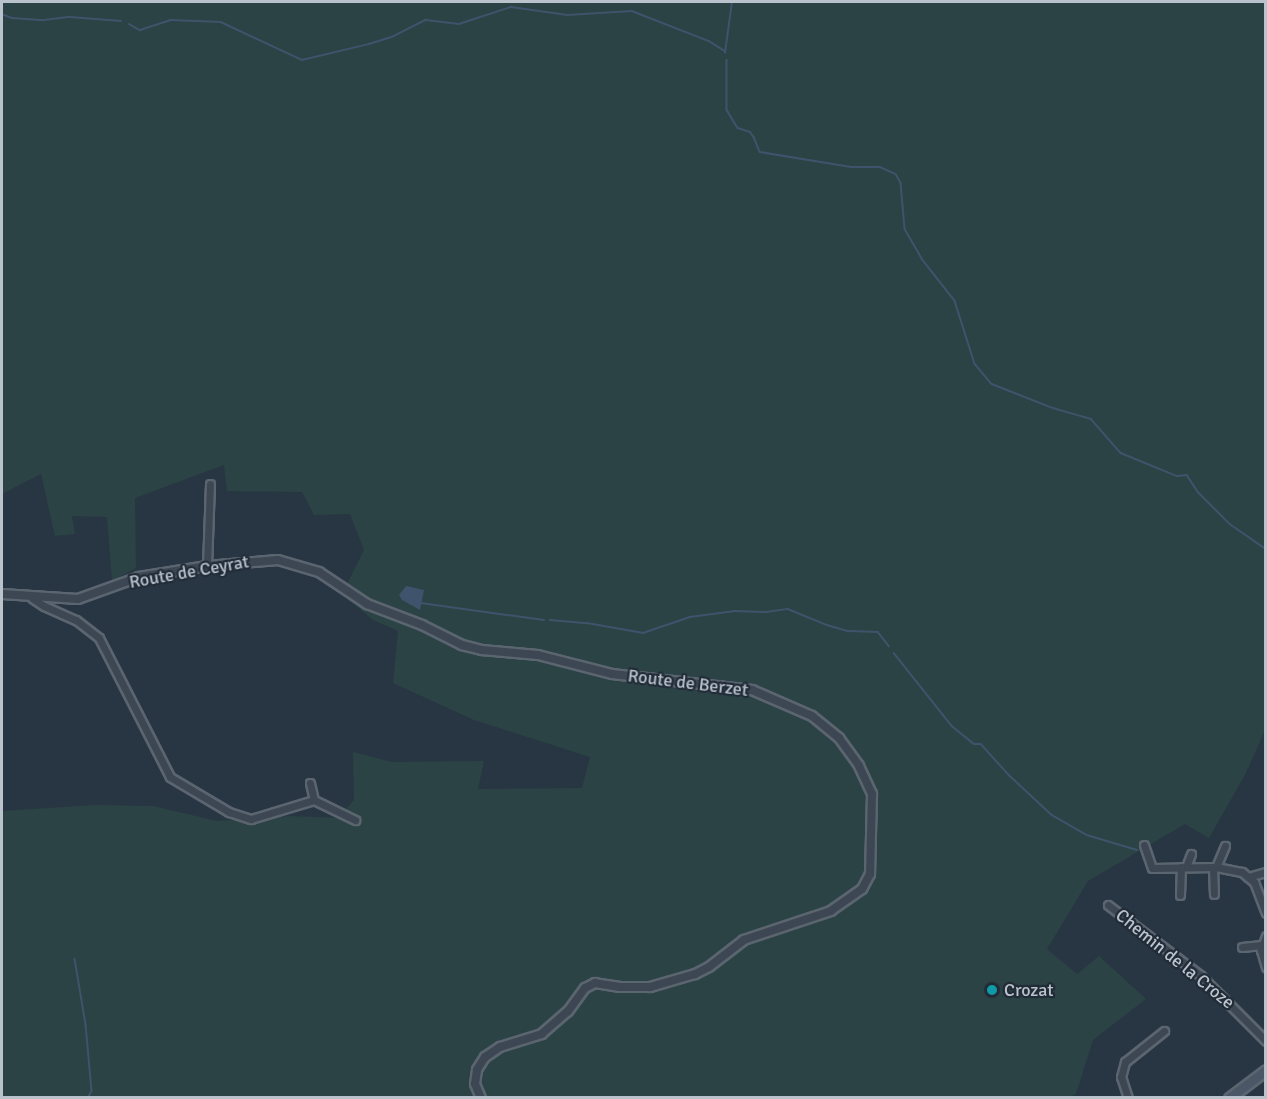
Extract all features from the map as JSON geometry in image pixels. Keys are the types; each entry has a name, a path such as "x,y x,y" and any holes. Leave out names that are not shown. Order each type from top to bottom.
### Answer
{"main road":[{"path":"1229,1098 1266,1070"}],"street":[{"path":"207,566 210,484"},
{"name":"Route de Ceyrat","path":"2,594 32,598 78,599 139,577 255,560 296,564 319,572 367,604"},
{"path":"32,598 76,620 99,638 170,777 229,812 251,819 314,800 355,820"},
{"name":"Route de Berzet","path":"367,604 422,625 462,645 482,650 538,655 612,674 752,690 770,695 812,716 830,729 856,760 872,794 870,874 862,889 852,898 831,911 744,940 696,974 650,987 620,987 595,983 585,988 568,1011 542,1034 500,1047 485,1057 477,1070 475,1084 481,1098"},
{"path":"310,783 314,800"},
{"path":"1144,845 1152,868 1229,868 1248,877 1254,882 1266,913"},
{"path":"1214,894 1215,867 1225,846"},
{"path":"1180,895 1183,867 1191,854"},
{"path":"1248,877 1266,872"},
{"name":"Chemin de la Croze","path":"1108,905 1200,975 1266,1041"},
{"path":"1266,936 1262,945 1266,967"},
{"path":"1242,947 1262,945"},
{"path":"1128,1098 1121,1077 1125,1062 1164,1031"}],"green space":[{"path":"2,2 1265,2 1265,730 1246,773 1209,838 1185,824 1088,881 1047,949 1077,974 1099,956 1146,999 1093,1040 1076,1094 1070,1097 2,1097 2,811 95,805 153,806 217,821 290,816 338,818 354,800 353,752 392,762 484,761 478,789 582,788 590,757 474,720 393,683 398,631 373,620 342,594 364,550 350,514 314,515 302,492 227,491 224,465 135,498 136,568 112,581 107,517 72,516 75,534 55,536 41,474 2,494"}],"water":[{"path":"406,586 424,590 420,610 402,600 399,595"}],"waterway":[{"path":"725,53 732,2"},
{"path":"129,24 140,30 170,20 221,22 302,60 392,37 426,20 459,24 511,7 567,15 632,11 709,41 725,51"},
{"path":"2,14 12,18 44,20 70,17 121,21"},
{"path":"727,60 727,110 738,128 750,132 754,137 760,152 851,167 880,167 896,174 901,183 905,229 922,259 955,301 975,364 992,384 1053,408 1091,419 1121,453 1177,476 1187,475 1198,492 1230,524 1266,549"},
{"path":"421,603 544,620"},
{"path":"550,620 587,623 643,633 690,617 735,611 766,612 788,609 848,631 878,632 889,646"},
{"path":"894,653 952,726 974,744 981,744 1009,775 1052,815 1087,835 1137,850"},
{"path":"75,959 86,1025 92,1091 89,1097"}],"place":[{"name":"Crozat","path":"992,990"}]}
